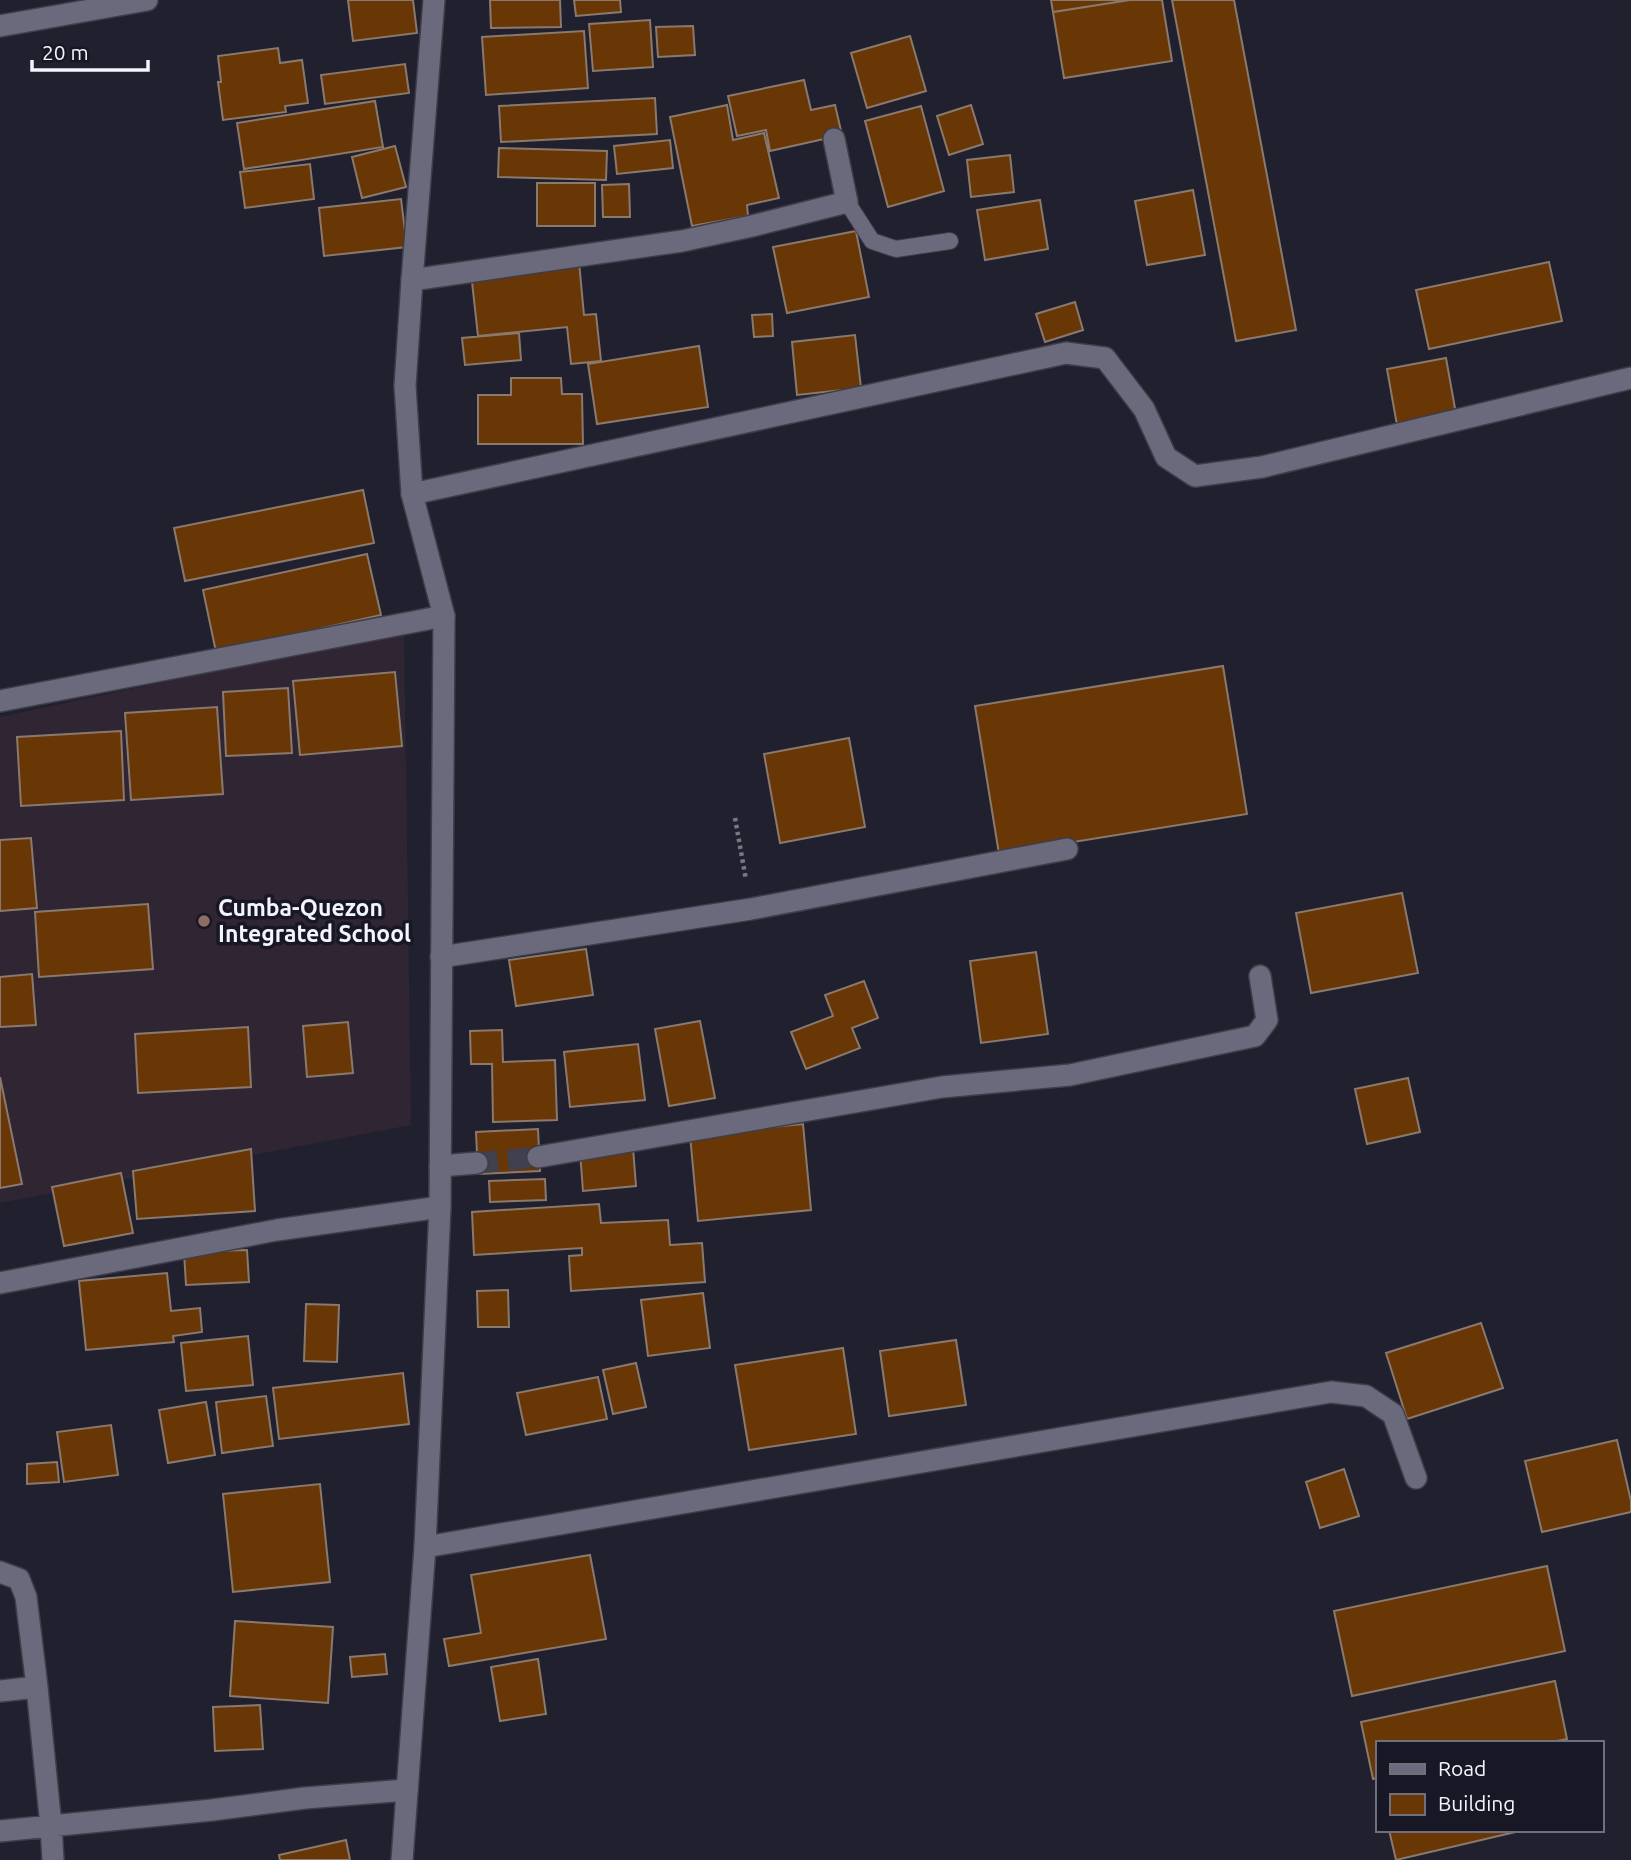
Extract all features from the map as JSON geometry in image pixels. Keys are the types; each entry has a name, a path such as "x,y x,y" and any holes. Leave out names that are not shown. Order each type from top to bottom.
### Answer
{"street":[{"path":"0,26 147,0"},
{"path":"402,1860 425,1547 440,1207 444,616 412,494 405,386 434,0"},
{"path":"412,280 682,241 847,202 834,139"},
{"path":"412,494 1066,353 1105,358 1144,409 1166,457 1195,476 1262,467 1631,377"},
{"path":"0,701 444,616"},
{"path":"441,957 751,909 1067,849"},
{"path":"538,1157 942,1087 1070,1075 1255,1036 1267,1020 1261,976"},
{"path":"440,1166 477,1163"},
{"path":"0,1283 277,1230 440,1207"},
{"path":"425,1547 1331,1392 1366,1396 1392,1414 1416,1478"},
{"path":"0,1572 19,1579 26,1597 51,1826 52,1860"},
{"path":"0,1691 37,1687"},
{"path":"0,1831 305,1798 407,1790"}],"lane":[{"path":"847,202 872,241 895,249 950,241"}],"path":[{"path":"735,818 751,909"}],"shaded area":[{"name":"Cumba-Quezon Integrated School","path":"404,631 411,1125 0,1203 0,717"}],"building":[{"path":"348,0 413,0 417,33 353,41"},
{"path":"490,0 560,0 561,27 491,28"},
{"path":"574,0 620,0 621,12 576,16"},
{"path":"1051,0 1130,0 1053,12"},
{"path":"1130,0 1162,0 1172,61 1064,78 1053,12"},
{"path":"1172,0 1234,0 1296,330 1236,341"},
{"path":"650,20 653,67 593,71 589,24"},
{"path":"693,26 695,55 658,57 656,27"},
{"path":"584,31 588,88 486,95 482,37"},
{"path":"910,36 926,91 867,108 851,53"},
{"path":"278,48 280,63 302,60 308,103 285,106 286,112 223,120 218,56"},
{"path":"405,64 409,93 325,104 321,75"},
{"path":"804,80 811,110 835,105 842,135 770,151 766,130 737,136 728,96"},
{"path":"655,98 657,134 501,142 499,106"},
{"path":"375,101 383,147 244,169 237,123"},
{"path":"727,105 733,140 764,133 779,198 747,205 748,216 692,226 670,117"},
{"path":"971,105 983,144 949,155 937,116"},
{"path":"921,106 944,191 888,207 865,121"},
{"path":"670,140 673,168 617,174 614,146"},
{"path":"395,146 406,187 362,198 352,157"},
{"path":"499,148 607,151 606,180 498,177"},
{"path":"1010,155 1014,192 971,197 967,160"},
{"path":"310,164 314,199 245,208 240,172"},
{"path":"537,183 595,183 595,226 537,226"},
{"path":"629,184 630,217 603,217 602,185"},
{"path":"1193,190 1205,255 1147,265 1135,201"},
{"path":"401,199 407,247 324,256 319,208"},
{"path":"1040,200 1048,249 985,260 977,210"},
{"path":"856,231 869,297 787,313 773,247"},
{"path":"579,262 584,315 596,314 601,361 571,364 567,327 478,336 471,273"},
{"path":"1549,262 1562,321 1429,349 1416,290"},
{"path":"1075,302 1083,330 1045,342 1036,314"},
{"path":"772,314 773,336 754,337 752,315"},
{"path":"519,333 521,360 465,365 462,338"},
{"path":"855,335 861,388 797,395 792,342"},
{"path":"699,346 708,407 597,424 588,364"},
{"path":"1446,358 1456,414 1397,425 1387,369"},
{"path":"511,378 561,378 562,394 582,394 583,444 478,444 478,395 511,395"},
{"path":"363,490 374,543 185,581 174,528"},
{"path":"367,554 381,615 216,652 203,590"},
{"path":"1223,666 1247,814 999,854 975,706"},
{"path":"395,672 402,746 300,755 293,681"},
{"path":"288,688 292,753 226,756 223,692"},
{"path":"217,707 223,794 131,800 125,713"},
{"path":"121,731 124,800 21,806 17,737"},
{"path":"849,738 865,827 780,843 764,754"},
{"path":"31,838 37,908 0,911 0,840"},
{"path":"1402,893 1418,973 1311,993 1296,913"},
{"path":"148,904 153,969 39,977 35,912"},
{"path":"586,949 593,995 516,1006 509,960"},
{"path":"1036,952 1048,1034 981,1043 970,961"},
{"path":"32,974 36,1025 0,1027 0,977"},
{"path":"864,981 878,1018 852,1028 860,1048 806,1069 791,1032 833,1016 825,995"},
{"path":"700,1021 715,1098 669,1106 655,1029"},
{"path":"348,1022 353,1073 307,1077 303,1026"},
{"path":"248,1027 251,1087 138,1093 135,1034"},
{"path":"502,1030 503,1062 555,1060 557,1120 493,1122 492,1064 471,1064 470,1031"},
{"path":"638,1044 645,1100 570,1107 564,1052"},
{"path":"0,1077 22,1184 0,1188"},
{"path":"1408,1078 1420,1132 1367,1144 1355,1089"},
{"path":"803,1124 811,1210 698,1221 690,1135"},
{"path":"538,1129 540,1171 478,1174 476,1132"},
{"path":"633,1148 636,1186 583,1191 580,1152"},
{"path":"251,1149 255,1211 137,1219 133,1171"},
{"path":"121,1173 133,1233 64,1246 52,1187"},
{"path":"545,1179 546,1200 490,1202 489,1181"},
{"path":"599,1204 601,1223 668,1220 670,1245 702,1243 705,1282 571,1291 569,1256 582,1255 582,1248 474,1255 472,1212"},
{"path":"247,1250 249,1282 186,1285 184,1252"},
{"path":"167,1273 171,1311 200,1308 202,1332 173,1336 174,1342 86,1350 79,1281"},
{"path":"508,1290 509,1327 478,1327 477,1291"},
{"path":"703,1293 710,1348 648,1356 641,1300"},
{"path":"306,1304 339,1305 337,1362 304,1361"},
{"path":"1481,1323 1503,1388 1407,1419 1386,1353"},
{"path":"248,1336 253,1385 186,1391 181,1343"},
{"path":"956,1340 966,1405 889,1416 880,1351"},
{"path":"843,1348 856,1434 749,1450 735,1365"},
{"path":"636,1363 646,1407 613,1414 603,1370"},
{"path":"403,1373 409,1424 279,1439 273,1388"},
{"path":"598,1377 607,1419 526,1435 517,1393"},
{"path":"266,1396 273,1446 222,1453 216,1402"},
{"path":"206,1402 215,1455 168,1463 159,1410"},
{"path":"111,1425 118,1475 64,1482 57,1432"},
{"path":"1617,1440 1631,1512 1542,1532 1525,1461"},
{"path":"57,1462 59,1482 27,1484 27,1464"},
{"path":"1344,1469 1359,1516 1320,1528 1306,1482"},
{"path":"320,1484 330,1582 233,1592 223,1494"},
{"path":"590,1555 606,1639 449,1666 444,1639 481,1633 471,1575"},
{"path":"1547,1566 1565,1651 1352,1696 1334,1611"},
{"path":"235,1621 333,1627 328,1703 230,1696"},
{"path":"385,1654 387,1674 352,1677 350,1657"},
{"path":"538,1659 546,1714 500,1721 491,1667"},
{"path":"1555,1681 1567,1739 1376,1741 1376,1778 1373,1779 1361,1722"},
{"path":"260,1705 263,1749 215,1751 213,1707"},
{"path":"1389,1832 1515,1832 1396,1860"},
{"path":"346,1840 350,1860 280,1860 279,1855"}],"tunnel":[{"path":"477,1163 538,1157"}],"place":[{"name":"Cumba-Quezon Integrated School","path":"204,921"}]}
